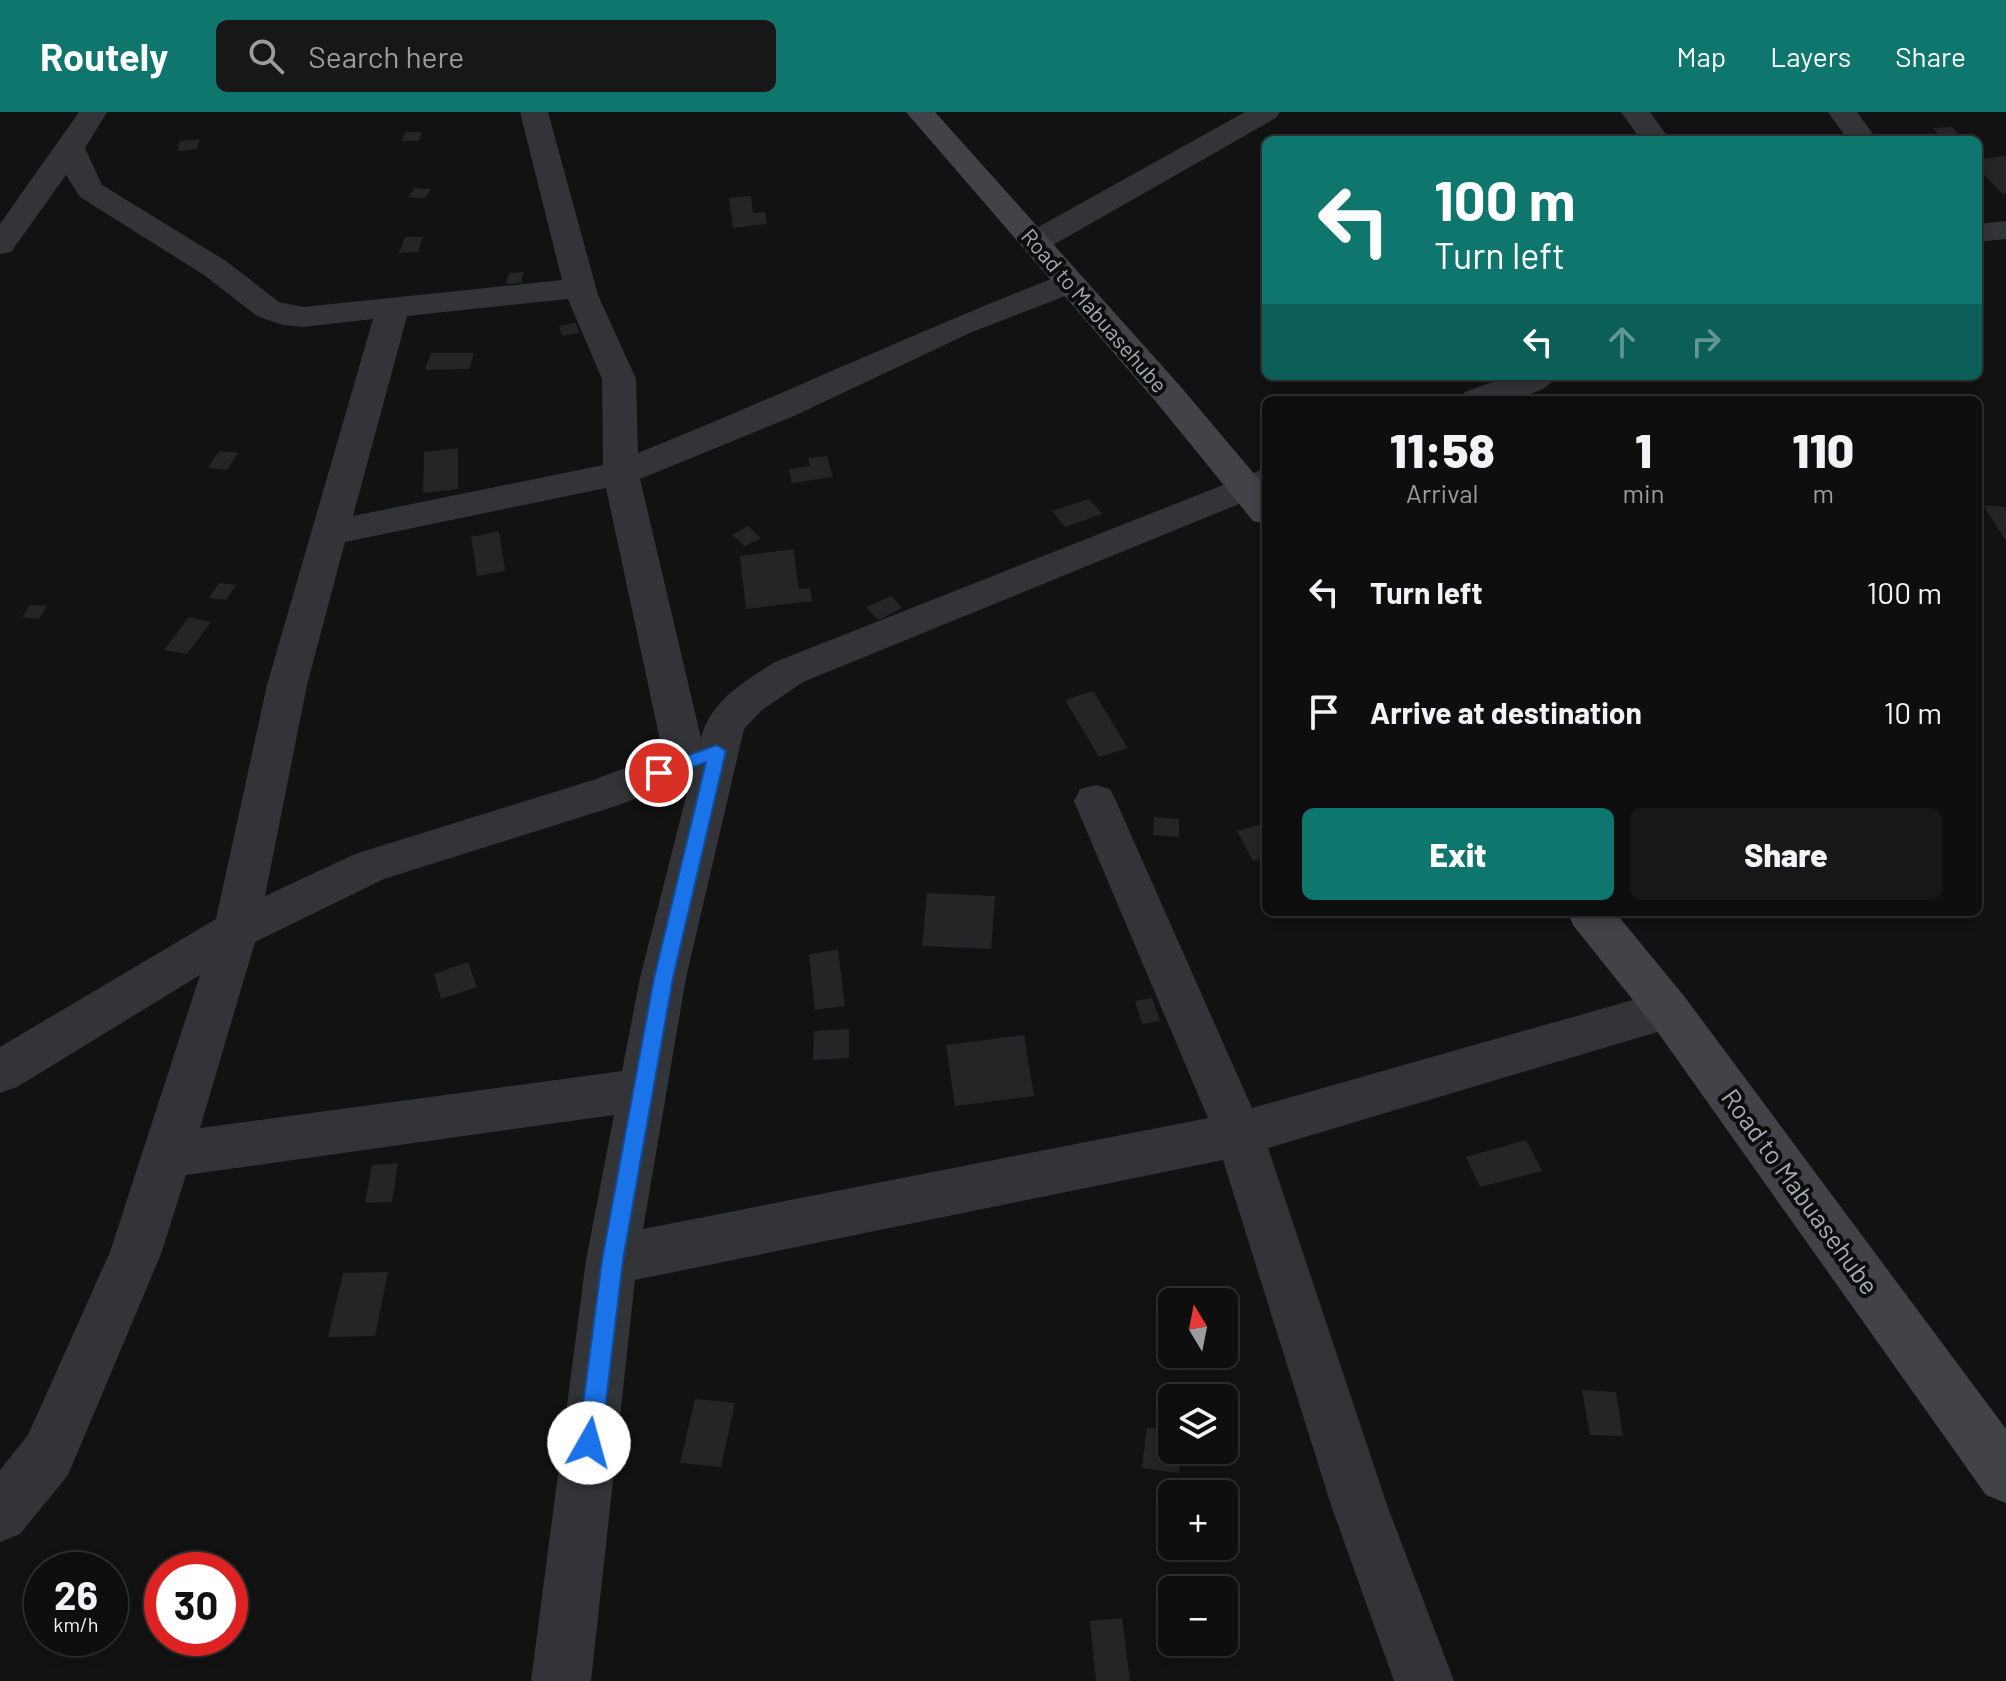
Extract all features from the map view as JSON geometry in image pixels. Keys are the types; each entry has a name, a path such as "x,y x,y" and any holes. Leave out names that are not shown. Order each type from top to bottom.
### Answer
{"main road":[{"name":"Road to Mabuasehube","path":"920,112 1259,493"},
{"name":"Road to Mabuasehube","path":"1592,916 1668,1010 2006,1475"}],"street":[{"path":"0,245 71,148 93,112"},
{"path":"534,112 580,288 619,379 621,473 702,757"},
{"path":"1035,242 1266,112"},
{"path":"1635,112 1653,136"},
{"path":"1842,112 1860,136"},
{"path":"71,148 91,191 215,268 268,309 283,315 303,317 564,287 580,288"},
{"path":"1982,233 2006,230"},
{"path":"330,533 621,473 782,408 961,325 1070,283"},
{"path":"0,1514 48,1455 135,1254 168,1155 236,930 287,685 393,307"},
{"path":"1488,396 1530,380"},
{"path":"561,1681 612,1260 702,757 725,723 748,699 789,672 1259,493"},
{"path":"0,1072 236,930 370,866 470,837 702,757"},
{"path":"1095,801 1239,1134 1359,1505 1424,1681"},
{"path":"612,1260 1239,1134 1668,1010"},
{"path":"168,1155 643,1090"}],"building":[{"path":"1952,127 1960,136 1940,136 1933,128"},
{"path":"405,132 422,132 419,141 402,141"},
{"path":"200,139 197,149 177,151 180,141"},
{"path":"2006,156 2006,193 2003,194 1982,173 1982,159"},
{"path":"415,188 431,189 424,199 408,197"},
{"path":"751,196 753,213 765,212 767,224 733,228 729,198"},
{"path":"405,237 423,237 418,252 399,253"},
{"path":"524,272 521,283 506,284 509,273"},
{"path":"576,323 579,333 562,336 559,326"},
{"path":"431,353 474,353 469,369 425,370"},
{"path":"458,448 458,489 423,493 424,452"},
{"path":"219,451 238,453 227,470 208,468"},
{"path":"827,456 833,477 792,483 789,469 810,466 808,458"},
{"path":"1089,499 1102,514 1065,527 1052,511"},
{"path":"1983,505 2006,507 2006,541"},
{"path":"748,526 761,538 745,546 732,535"},
{"path":"499,531 505,571 477,576 471,537"},
{"path":"793,549 799,589 810,588 812,601 746,609 740,556"},
{"path":"219,583 236,585 226,600 209,598"},
{"path":"891,596 902,608 878,620 866,607"},
{"path":"30,605 47,606 39,619 22,617"},
{"path":"189,617 211,622 187,654 164,650"},
{"path":"1093,691 1128,748 1099,757 1065,700"},
{"path":"1154,817 1179,819 1179,837 1153,835"},
{"path":"1262,824 1262,858 1253,861 1237,831"},
{"path":"927,893 995,896 991,949 922,946"},
{"path":"838,950 845,1006 815,1010 809,954"},
{"path":"468,962 477,987 441,999 434,974"},
{"path":"1152,998 1160,1021 1142,1024 1135,1001"},
{"path":"849,1029 849,1058 813,1060 814,1031"},
{"path":"1024,1035 1034,1096 955,1106 946,1045"},
{"path":"1526,1140 1542,1171 1480,1187 1466,1157"},
{"path":"398,1163 392,1202 365,1203 372,1165"},
{"path":"388,1272 375,1336 328,1337 343,1273"},
{"path":"1582,1390 1616,1392 1623,1436 1590,1435"},
{"path":"695,1399 735,1403 721,1467 680,1463"},
{"path":"1147,1427 1158,1429 1158,1464 1180,1464 1179,1473 1142,1468"},
{"path":"1122,1618 1130,1681 1096,1681 1090,1621"}],"route":[{"path":"589,1443 612,1260 663,978 717,751 659,773"}]}
